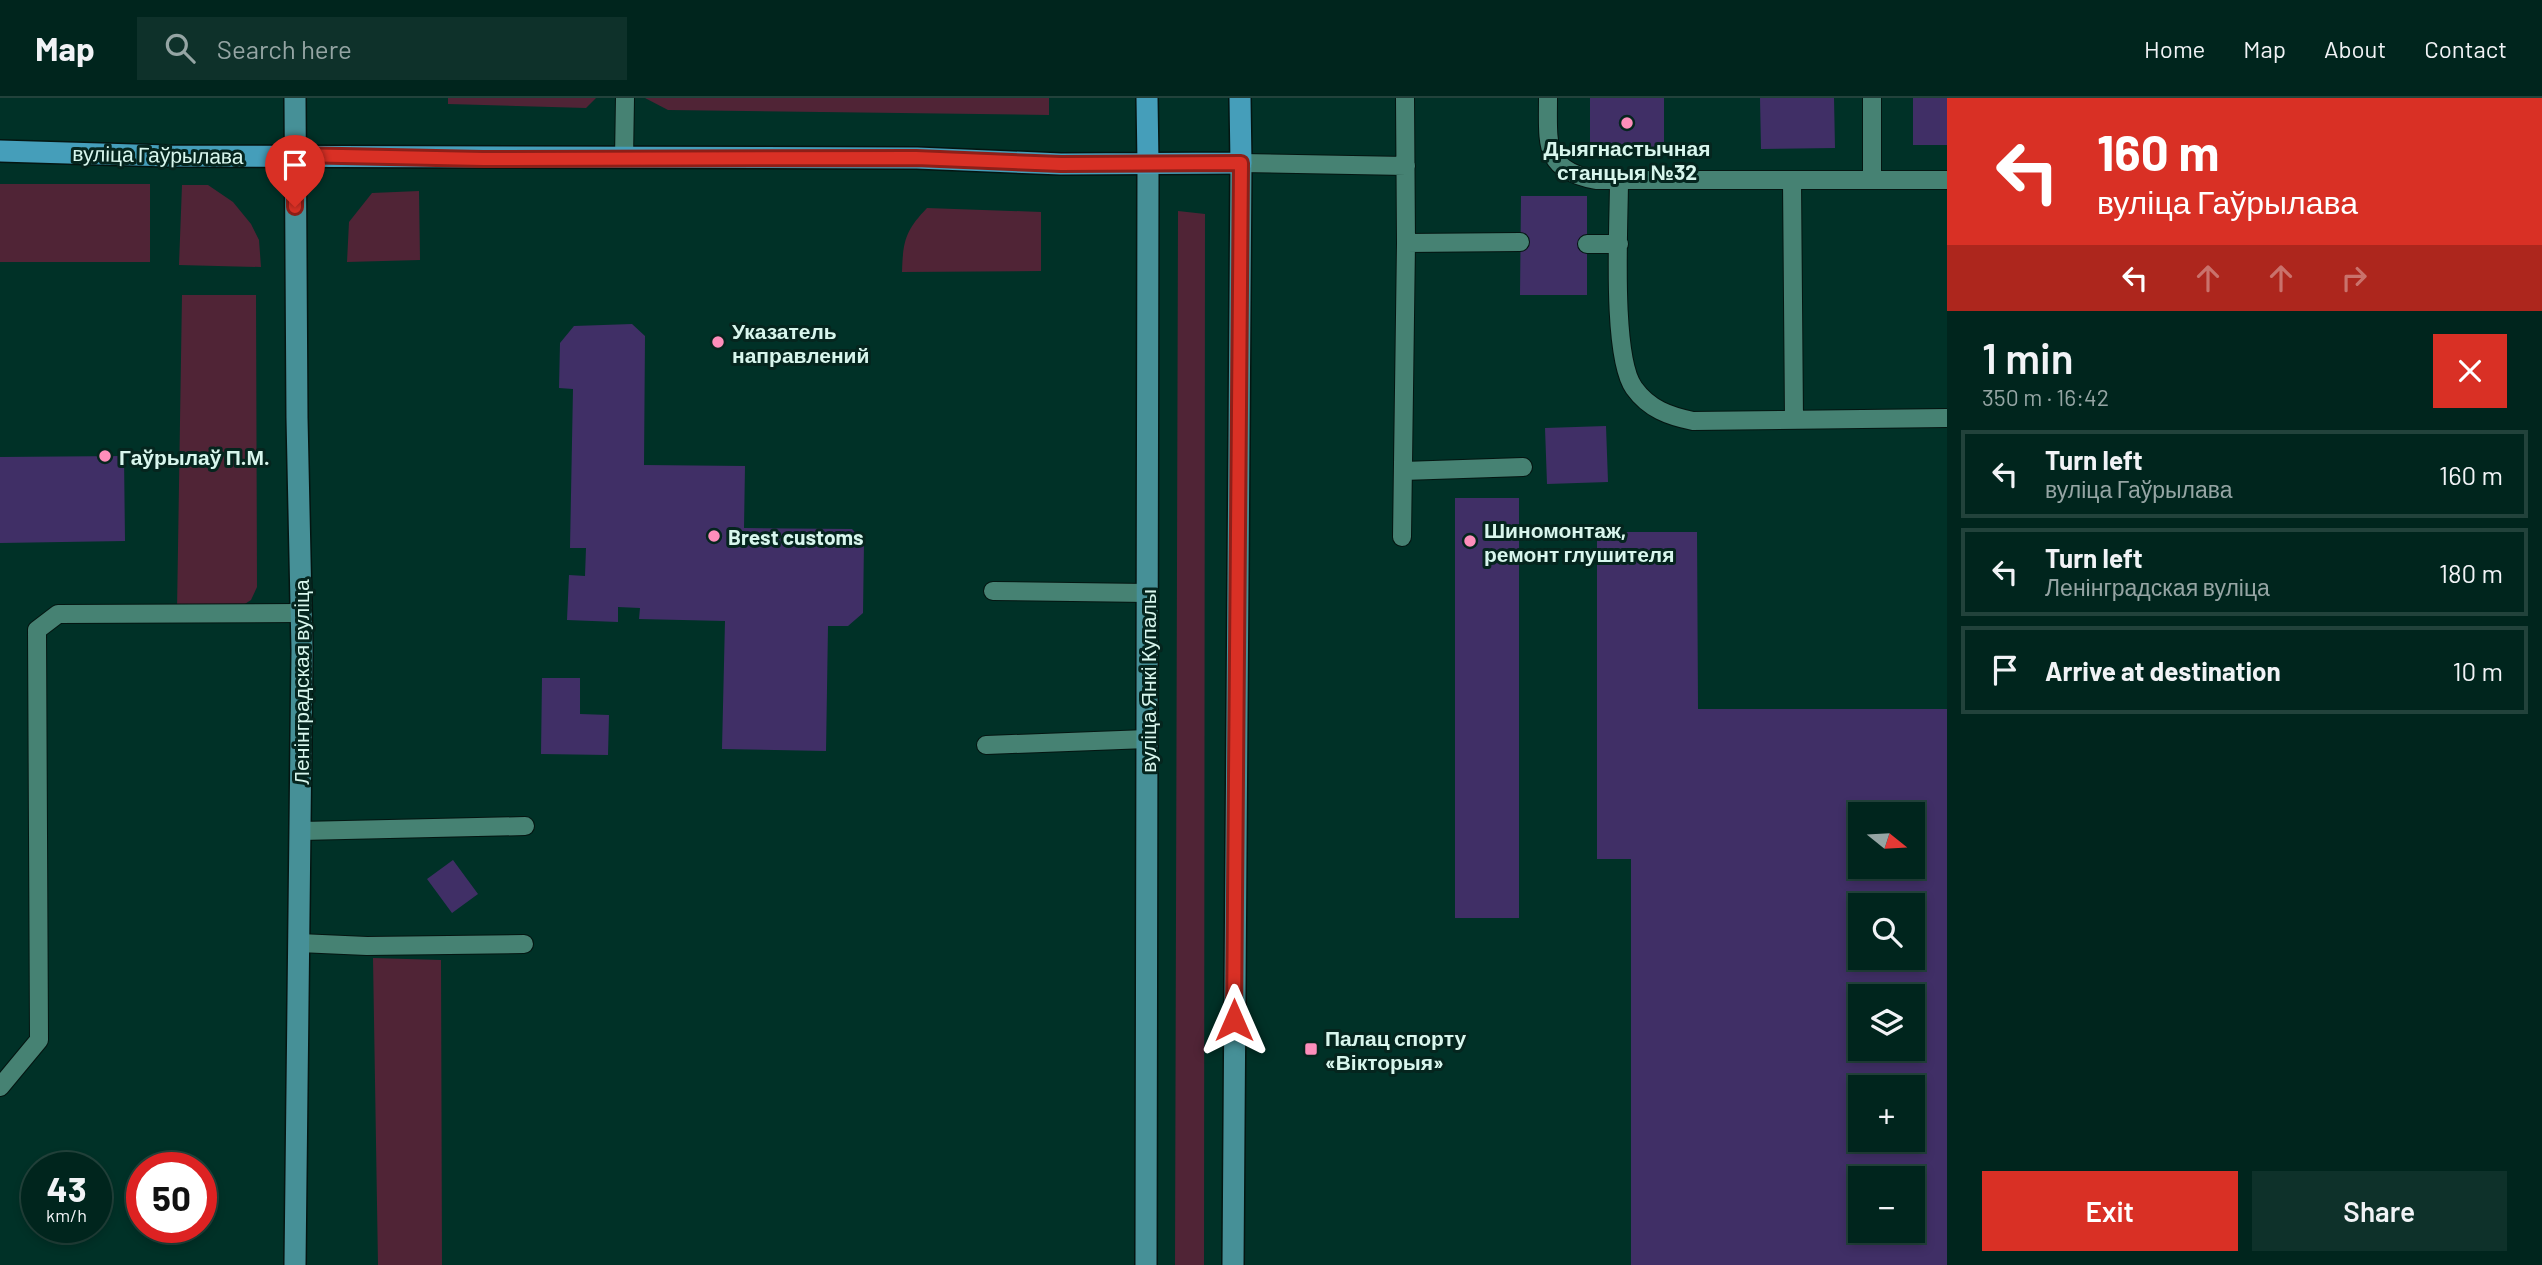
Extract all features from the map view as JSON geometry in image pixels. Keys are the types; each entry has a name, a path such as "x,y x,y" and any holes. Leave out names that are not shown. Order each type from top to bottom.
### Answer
{"main road":[{"name":"Ленінградская вуліца","path":"295,98 301,831 295,1265"},
{"name":"вуліца Янкі Купалы","path":"1146,1265 1147,98"},
{"path":"1233,1265 1240,98"},
{"name":"вуліца Гаўрылава","path":"0,150 168,156 295,155 483,159 903,158 1061,164 1241,163"}],"lane":[{"path":"624,158 625,98"},
{"path":"1402,537 1405,98"},
{"path":"1548,98 1550,150 1561,168 1578,177 1596,180 1947,180"},
{"path":"1872,98 1872,180"},
{"path":"1241,163 1406,166"},
{"path":"1619,180 1620,333 1623,363 1632,386 1649,405 1670,416 1693,421 1947,418"},
{"path":"1792,180 1794,420"},
{"path":"1406,243 1520,242"},
{"path":"1587,244 1619,244"},
{"path":"1404,471 1523,467"},
{"path":"993,591 1147,593"},
{"path":"0,1087 39,1040 37,630 58,614 300,613"},
{"path":"986,744 1147,739"},
{"path":"301,831 525,826"},
{"path":"299,943 367,946 524,944"}],"shaded area":[{"path":"448,98 596,98 586,108 448,104"},
{"path":"645,98 1049,98 1049,115 668,110"},
{"path":"0,184 150,184 150,262 0,262"},
{"path":"182,185 208,185 233,202 251,224 259,240 261,267 179,265"},
{"path":"419,191 420,260 347,262 349,222 372,193"},
{"path":"927,208 1041,212 1041,271 902,272 907,237 914,223"},
{"path":"1178,211 1205,214 1204,1265 1175,1265"},
{"path":"182,295 256,295 257,587 251,600 237,609 177,611"},
{"path":"373,958 441,960 442,1265 378,1265"}],"building":[{"name":"Дыягнастычная станцыя №32","path":"1590,98 1664,98 1664,148 1590,149"},
{"path":"1760,98 1834,98 1835,148 1761,149"},
{"path":"1913,98 1947,98 1947,145 1913,145"},
{"path":"1521,196 1587,196 1587,295 1520,295"},
{"name":"Brest customs","path":"632,324 645,336 644,465 745,466 744,528 852,529 864,542 863,613 848,626 828,626 826,751 722,749 725,621 639,619 640,608 618,607 618,622 567,620 569,575 585,576 586,548 570,548 573,389 559,388 560,343 574,326"},
{"path":"1606,426 1608,482 1547,484 1545,428"},
{"path":"124,456 125,541 0,543 0,457"},
{"path":"1455,498 1519,498 1519,918 1455,918"},
{"path":"1597,532 1697,532 1698,709 1947,709 1947,1265 1631,1265 1631,859 1597,859"},
{"path":"542,678 580,678 580,714 609,715 608,755 541,754"},
{"path":"453,860 478,894 452,913 427,879"}],"place":[{"name":"Дыягнастычная станцыя №32","path":"1627,123"},
{"name":"Указатель направлений","path":"718,342"},
{"name":"Гаўрылаў П.М.","path":"105,456"},
{"name":"Brest customs","path":"714,536"},
{"name":"Шиномонтаж, ремонт глушителя","path":"1470,541"},
{"name":"Палац спорту «Вікторыя»","path":"1311,1049"}],"route":[{"path":"295,207 295,155 483,159 916,158 1061,164 1241,163 1234,1020"}]}
